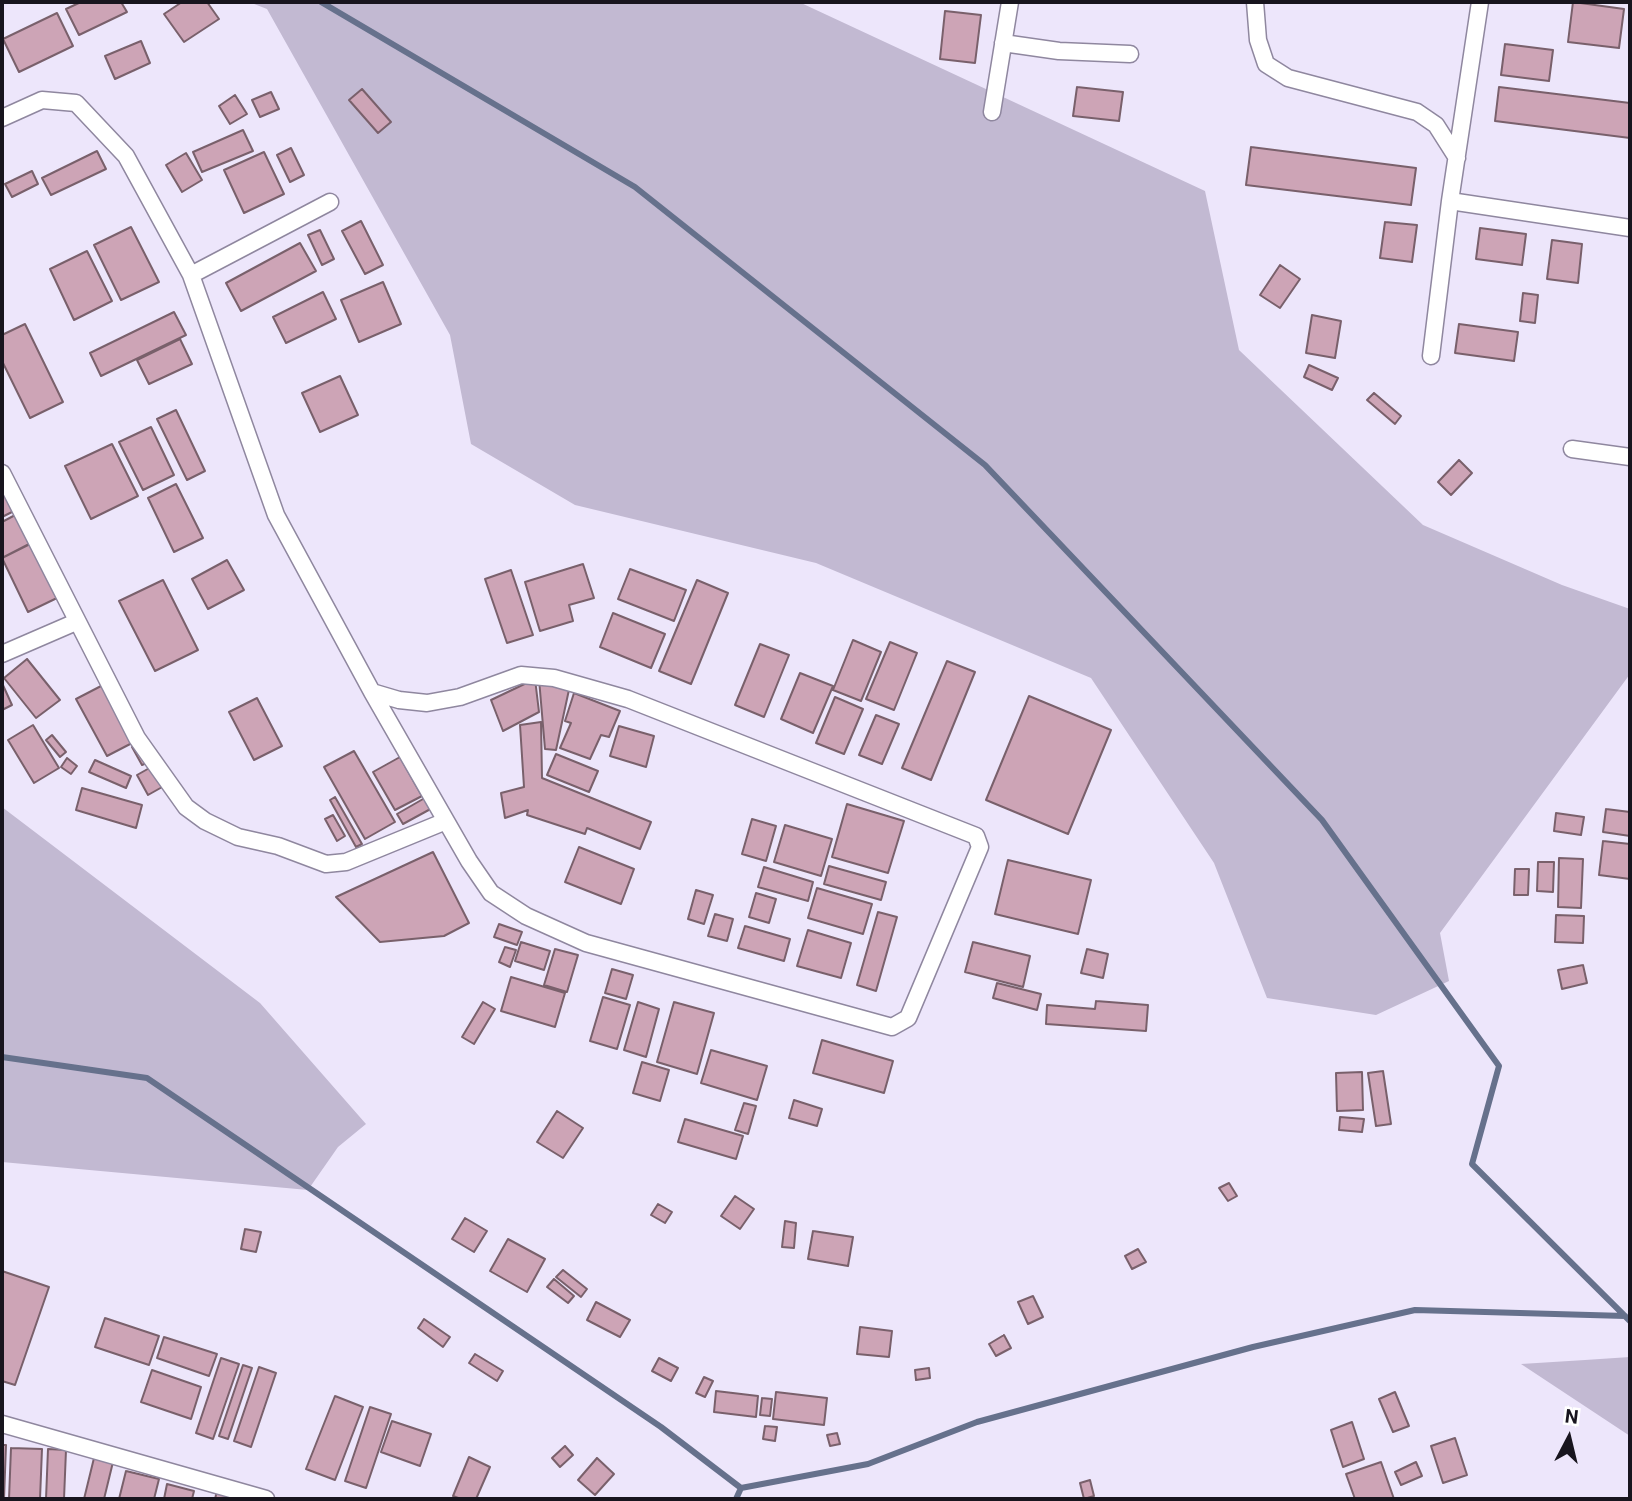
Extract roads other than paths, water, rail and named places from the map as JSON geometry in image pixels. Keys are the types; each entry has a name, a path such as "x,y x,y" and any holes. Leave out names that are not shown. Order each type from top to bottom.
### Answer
{"street":[{"path":"992,112 1010,2"},
{"path":"1255,2 1258,40 1266,64 1288,78 1417,112 1436,125 1457,158"},
{"path":"1431,356 1450,201 1480,2"},
{"path":"1003,43 1059,51 1130,54"},
{"path":"2,118 42,100 76,103 126,156 191,275 276,515 372,692 491,893 526,916 586,943 892,1027 908,1018 980,847 976,836 628,699 554,678 521,675 460,697 428,704 372,692"},
{"path":"1450,201 1630,228"},
{"path":"191,275 330,202"},
{"path":"1572,449 1630,457"},
{"path":"2,474 137,738 186,807 205,821 238,837 278,846 326,863 345,862 446,821"},
{"path":"2,654 76,622"},
{"path":"2,1424 266,1499"},
{"path":"202,1499 207,1482"}],"waterway":[{"path":"321,2 635,187 985,465 1322,820 1499,1066 1472,1164 1630,1321"},
{"path":"2,1057 147,1078 661,1427 741,1488"},
{"path":"736,1499 741,1488 868,1464 977,1422 1253,1347 1415,1310 1625,1316"}]}
